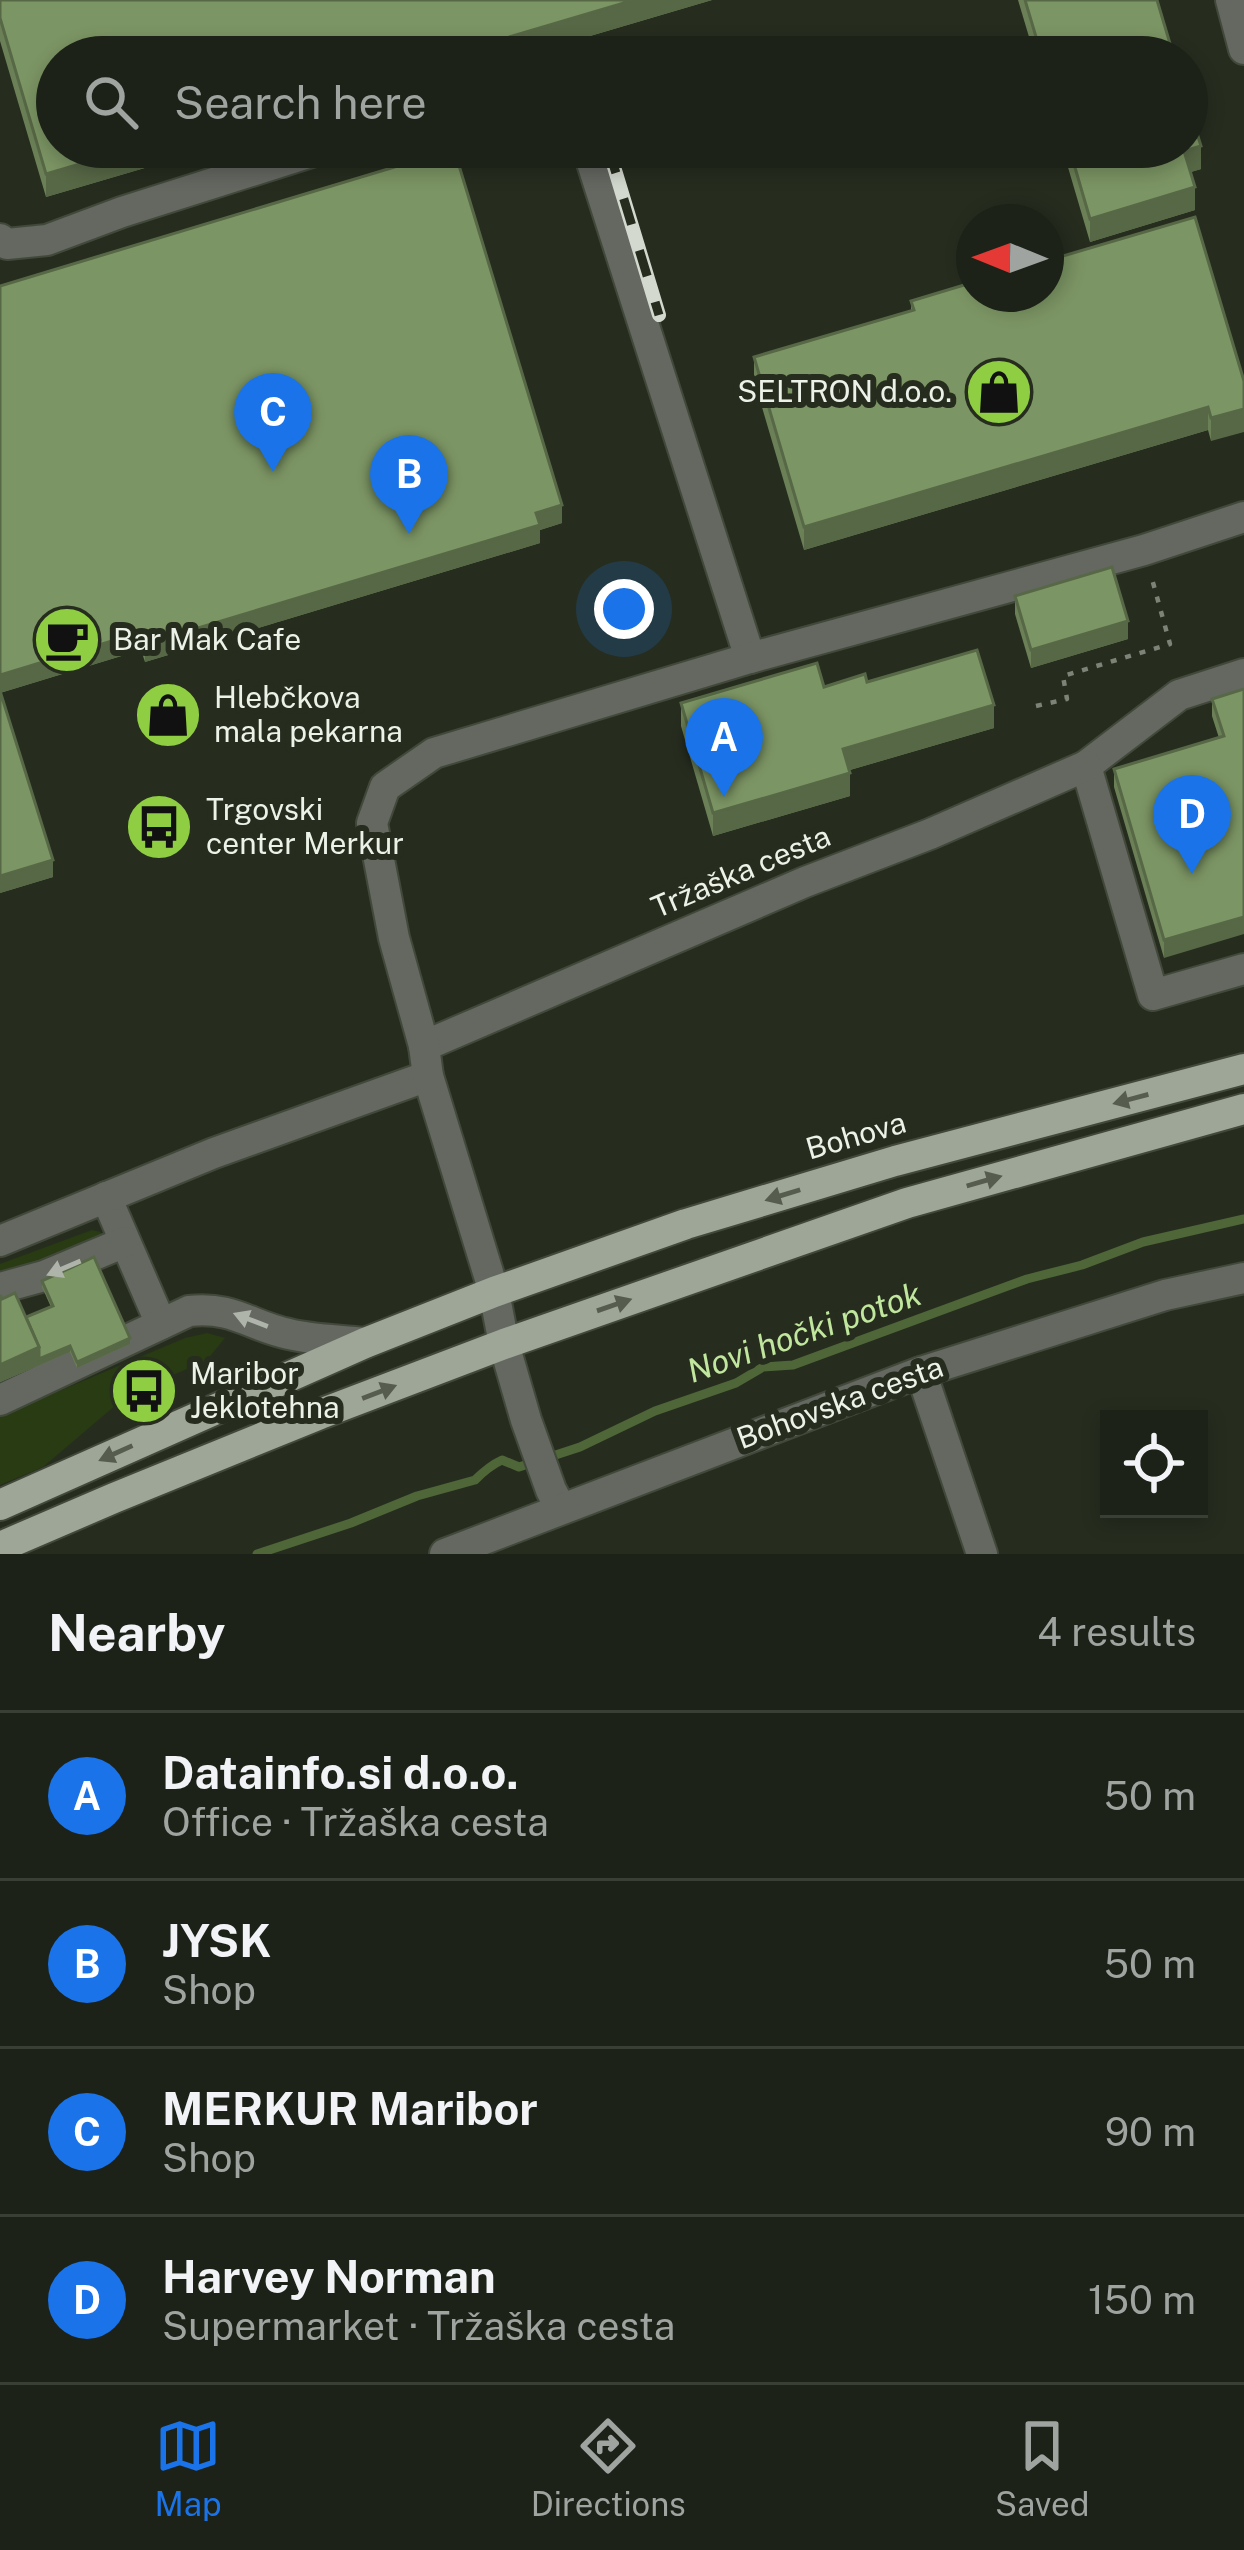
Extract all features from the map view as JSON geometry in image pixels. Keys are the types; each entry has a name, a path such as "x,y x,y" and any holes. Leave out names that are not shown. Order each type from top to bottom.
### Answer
{"main road":[{"name":"Bohova","path":"494,1292 686,1224 895,1161 1244,1069"},
{"path":"0,1547 504,1344 907,1203 1244,1108"},
{"path":"0,1505 365,1342 494,1292"}],"street":[{"path":"1231,0 1244,50"},
{"path":"0,238 7,244 46,240 261,168"},
{"path":"594,168 750,658"},
{"path":"556,1499 504,1344 494,1292 394,938 371,824 385,788 434,753 750,658 1144,550 1244,517"},
{"name":"Tržaška cesta","path":"0,1241 426,1061 805,882 1086,766 1179,694 1244,674"},
{"path":"1086,766 1153,995 1244,969"},
{"path":"106,1197 161,1324"},
{"path":"0,1288 44,1276 125,1242"},
{"name":"Bohovska cesta","path":"445,1554 556,1499 921,1372 1165,1295 1244,1278"},
{"path":"0,1400 189,1311 211,1309 287,1334 365,1342"},
{"path":"921,1372 982,1554"}],"path":[{"path":"1036,706 1067,699 1064,676 1170,644 1144,550"}],"green space":[{"path":"92,1230 108,1241 0,1275 0,1264"},
{"path":"207,1333 225,1338 206,1361 130,1393 43,1467 0,1485 0,1416"}],"building":[{"path":"0,0 634,0 513,36 36,36 36,140 0,18"},
{"path":"1025,0 1157,0 1168,36 1036,36"},
{"path":"391,168 460,168 562,505 536,513 540,525 145,644 141,632 0,675 0,286"},
{"path":"1075,168 1189,168 1195,187 1090,219"},
{"name":"SELTRON d.o.o.","path":"1195,217 1244,381 1244,409 1211,418 1208,407 804,527 754,357 914,310 911,301 956,287 956,312 1064,312 1064,256"},
{"path":"1112,567 1128,621 1031,650 1015,596"},
{"path":"977,650 994,705 843,749 850,773 713,813 681,703 817,663 824,687 865,674 867,682"},
{"path":"1244,689 1244,917 1164,940 1114,769 1224,736 1212,699"},
{"path":"0,691 53,860 0,876"},
{"path":"170,699 175,718 165,720 160,701"},
{"path":"94,1257 130,1338 77,1362 70,1346 39,1359 26,1317 53,1306 42,1281"},
{"path":"15,1293 39,1347 0,1365 0,1295 2,1299"}],"waterway":[{"name":"Novi hočki potok","path":"257,1554 475,1480 502,1460 519,1467 580,1447 655,1411 736,1383 763,1367 793,1365 1143,1242 1244,1219"}],"railway":[{"path":"564,0 575,36"},
{"path":"614,168 659,315"}],"place":[{"name":"SELTRON d.o.o.","path":"999,392"},
{"name":"MERKUR Maribor","path":"273,472"},
{"name":"JYSK","path":"409,534"},
{"name":"Bar Mak Cafe","path":"67,640"},
{"name":"Hlebčkova mala pekarna","path":"168,715"},
{"name":"Datainfo.si d.o.o.","path":"724,797"},
{"name":"Trgovski center Merkur","path":"159,827"},
{"name":"Harvey Norman","path":"1192,874"},
{"name":"Maribor Jeklotehna","path":"144,1391"}]}
